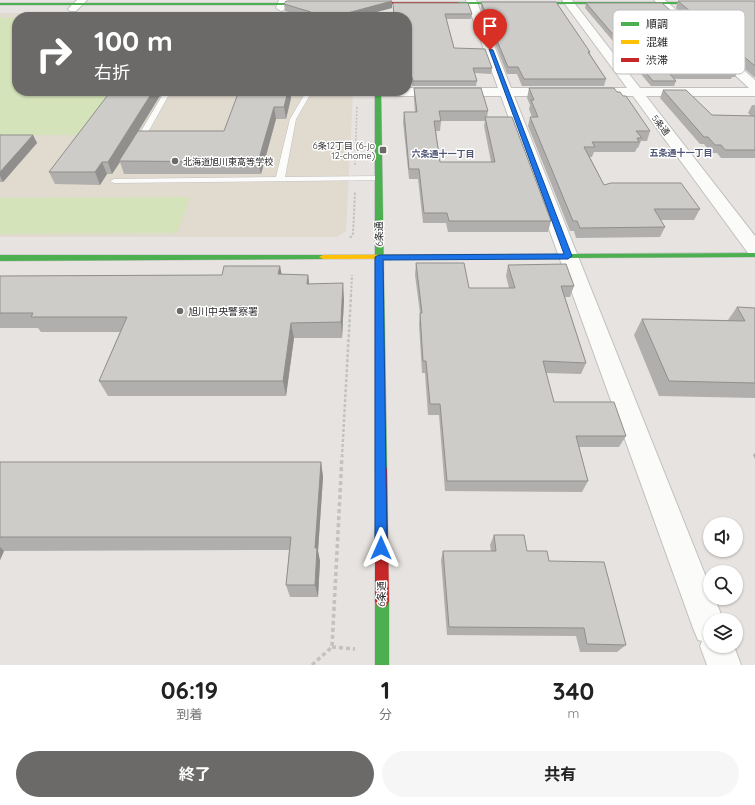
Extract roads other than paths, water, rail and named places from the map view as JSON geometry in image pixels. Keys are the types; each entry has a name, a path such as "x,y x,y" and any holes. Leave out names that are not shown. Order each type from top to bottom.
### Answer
{"street":[{"path":"353,6 755,3"},
{"path":"0,4 282,4 321,6"},
{"path":"0,9 78,4"},
{"path":"473,4 704,613"},
{"name":"5条通","path":"570,4 613,61"},
{"path":"663,4 755,8"},
{"name":"5条通","path":"623,74 755,249"},
{"path":"742,74 755,86"},
{"path":"412,92 755,92"},
{"name":"6条通","path":"378,96 382,665"},
{"path":"0,258 755,255"},
{"path":"720,653 724,665"}],"lane":[{"path":"132,153 165,96"},
{"path":"280,179 293,119 306,96"},
{"path":"121,170 114,180 379,178"}],"place":[{"name":"6条12丁目 (6-jo 12-chome)","path":"383,150"},
{"name":"北海道旭川東高等学校","path":"175,161"},
{"name":"旭川中央警察署","path":"180,311"}],"district":[{"name":"五条通十一丁目","path":"681,152"},
{"name":"六条通十一丁目","path":"443,153"}]}
